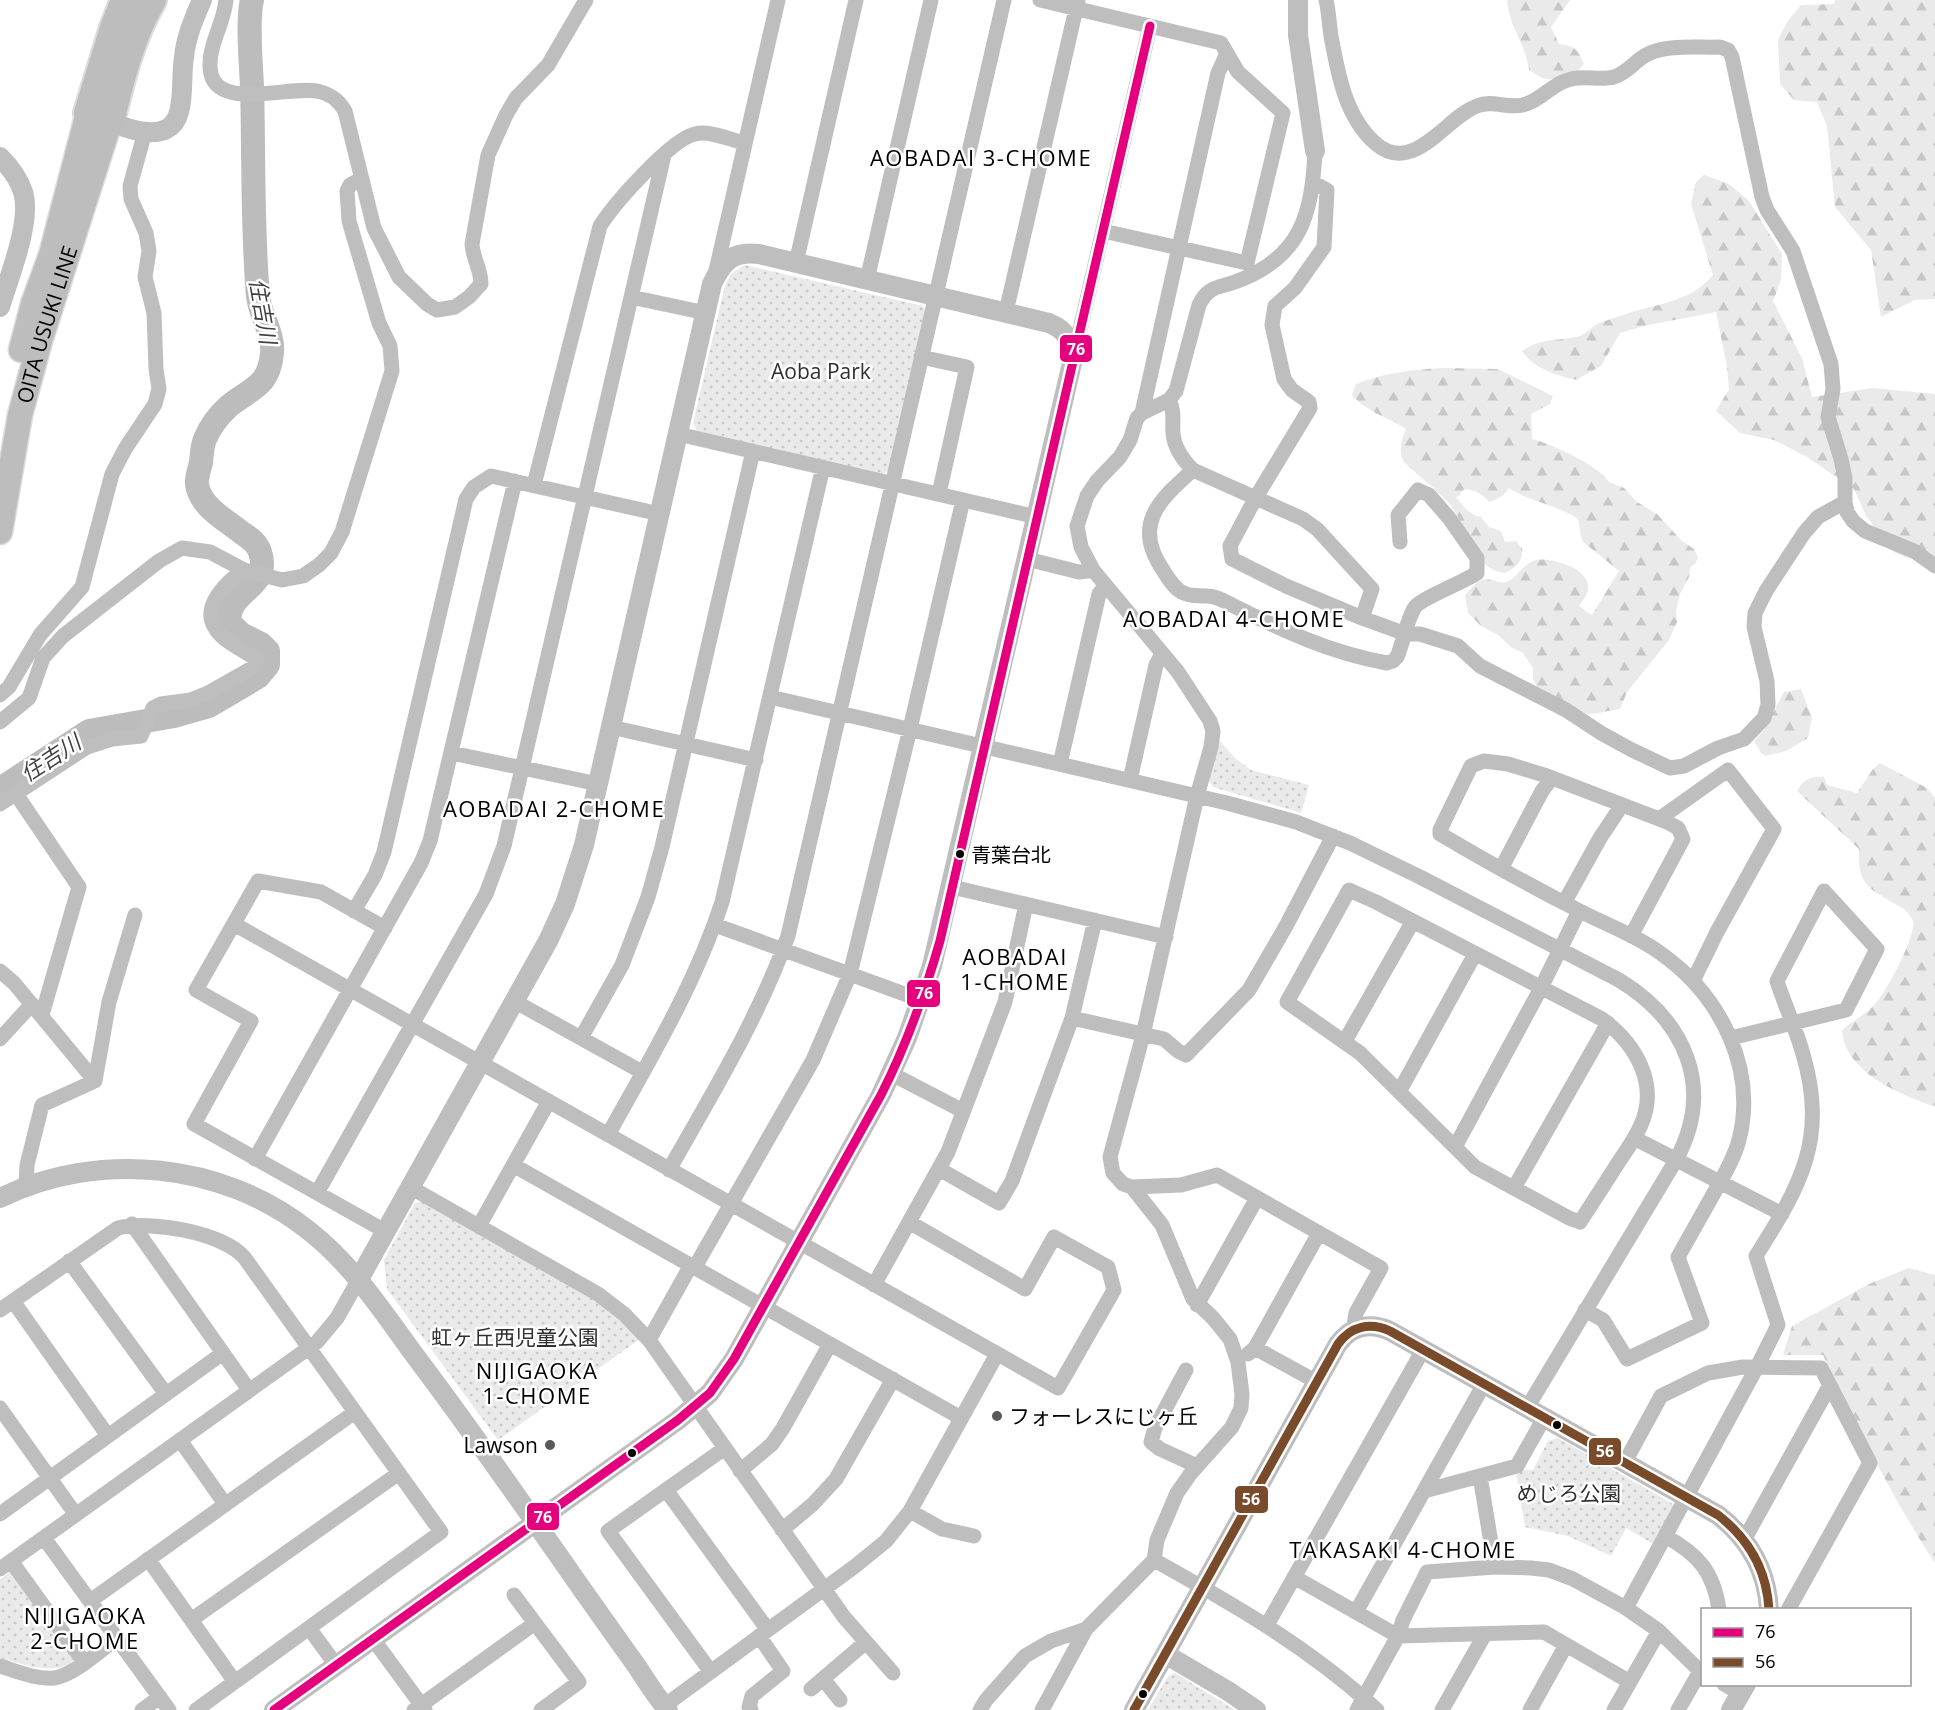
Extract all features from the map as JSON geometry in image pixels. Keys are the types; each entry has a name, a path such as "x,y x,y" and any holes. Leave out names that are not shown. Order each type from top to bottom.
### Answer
{"highway":[{"path":"99,117 114,28 125,0"},
{"path":"99,117 125,63 142,17 152,0"}],"main road":[{"name":"OITA USUKI LINE","path":"0,449 33,304 99,117"},
{"name":"OITA USUKI LINE","path":"0,532 20,415 99,117"}],"street":[{"path":"99,117 145,132 156,132 172,125 179,114 185,46 202,0"},
{"path":"226,0 211,53 210,70 215,84 226,91 245,95 318,91 338,100 345,111 374,228 399,277 436,310 455,307 470,297 481,284 481,270 473,258 471,244 488,155 516,98 548,65 586,0"},
{"path":"84,1662 6,1565 309,1347 330,1329 548,941 565,904 576,874 598,784 778,0"},
{"path":"796,263 856,0"},
{"path":"867,280 931,0"},
{"path":"669,1170 742,1042 788,936 1004,0"},
{"path":"1040,0 1077,4 1150,26 1221,43 1238,72 1283,112 1246,263 1103,231"},
{"path":"1298,0 1299,35 1315,152 1314,183 1302,226 1294,242 1270,265 1255,274 1208,291 1203,296 1179,386 1169,400 1142,413 1137,418 1125,448 1091,488 1079,515 1077,526 1085,558 1105,586 1178,672 1210,721 1213,731 1143,1035 1110,1157 1113,1173 1123,1184 1132,1187 1181,1185 1217,1175 1382,1268 1356,1313 1353,1331"},
{"path":"1326,0 1346,102 1352,114 1376,144 1397,152 1408,152 1428,143 1461,113 1476,106 1489,103 1513,107 1524,105 1569,79 1617,76 1630,69 1641,58 1659,50 1720,47 1728,50 1732,57 1762,197 1798,264 1831,364 1834,381 1828,417 1845,478 1847,512 1853,521 1865,531 1914,551 1935,566"},
{"path":"1006,312 1077,4"},
{"path":"274,1710 536,1522 710,1393 722,1377 763,1306 892,1074 921,1000 940,940 1150,26"},
{"path":"1142,413 1218,73 1227,53"},
{"path":"0,695 9,687 40,635 82,587 112,474 125,448 155,404 159,389 154,313 145,277 149,251 146,232 131,199 130,186 145,132"},
{"path":"534,485 600,226 612,208 664,155 692,134 702,133 745,143"},
{"path":"317,1193 486,894 504,846 664,155"},
{"path":"0,157 18,181 23,192 26,215 0,307"},
{"path":"0,722 29,698 43,658 63,636 159,561 182,548 210,552 248,571 282,580 303,576 331,553 342,532 392,371 390,346 379,323 349,221 346,192 350,184 361,179"},
{"path":"1314,183 1327,190 1324,247 1295,288 1275,306 1272,325 1284,379 1292,390 1309,402 1310,408 1255,499 1230,546 1232,559 1286,586 1362,618 1406,634 1420,633 1458,646 1480,666 1566,710 1620,744 1670,768 1684,766 1718,748 1744,739 1764,718 1768,705 1767,681 1754,627 1755,613 1766,591 1804,533 1818,517 1845,502"},
{"path":"721,245 1080,330"},
{"path":"712,284 722,265 728,260 743,254 759,254"},
{"path":"631,297 706,313"},
{"path":"1049,323 1061,328 1067,336 1072,347 1072,363"},
{"path":"921,357 967,367 939,494"},
{"path":"1169,400 1174,414 1175,444 1193,471 1304,519 1317,529 1372,589 1362,618"},
{"path":"678,434 1037,517"},
{"path":"581,1038 622,965 648,897 686,744 753,451"},
{"path":"608,1134 686,993 715,925 729,879 823,467"},
{"path":"1193,471 1159,502 1150,524 1152,552 1164,572 1182,593 1213,597 1324,647 1376,661 1387,663 1393,661 1398,657 1417,605 1477,573 1478,558 1429,495 1418,490 1398,515 1400,542"},
{"path":"354,911 375,875 384,852 466,499 474,487 491,476 660,514"},
{"path":"255,1158 421,863 430,841 515,481"},
{"path":"649,1340 813,1060 850,974 963,500"},
{"path":"1027,559 1079,572 1093,570"},
{"path":"0,804 87,747 112,739 141,736 153,708 161,704 191,700 254,667 257,660 219,633 210,614 222,590 235,576 248,571"},
{"path":"1060,764 1099,594 1105,586"},
{"path":"1130,780 1156,665 1162,653"},
{"path":"770,697 1266,813 1333,836 1394,863 1634,989 1656,1009 1681,1043 1693,1078 1695,1100 1686,1143 1585,1310 1536,1413 1517,1466 1424,1491"},
{"path":"611,727 756,760"},
{"path":"452,753 598,784"},
{"path":"1585,1310 1603,1320 1626,1359 1702,1323 1678,1257 1720,1182 1739,1141 1743,1112 1743,1085 1731,1038 1718,1014 1693,981 1662,954 1440,834 1471,766 1479,761 1508,764 1552,778 1678,828 1683,839 1631,936"},
{"path":"1659,819 1728,770 1774,830 1693,981"},
{"path":"1501,869 1542,791 1552,778"},
{"path":"16,794 79,887 37,1010"},
{"path":"1564,903 1600,838 1622,805"},
{"path":"1072,1018 1164,1039 1186,1055 1250,990 1333,836"},
{"path":"385,928 321,892 258,881 196,990 251,1021 194,1124 385,1231"},
{"path":"952,887 1166,937"},
{"path":"1348,890 1474,954 1608,1023 1629,1043 1637,1057 1647,1083 1647,1106 1634,1138 1581,1222 1475,1167 1345,1041 1287,1002 1348,890"},
{"path":"1626,1608 1778,1325 1756,1256 1792,1196 1805,1164 1811,1131 1812,1106 1804,1056 1792,1023 1777,981 1824,891 1877,949 1846,1010 1792,1023 1731,1038"},
{"path":"874,1285 948,1152 1005,1002 1026,904"},
{"path":"1455,1147 1541,988 1579,911"},
{"path":"95,1081 109,1002 135,915"},
{"path":"939,1169 999,1203 1012,1181 1072,1018 1095,920"},
{"path":"1345,1041 1413,921"},
{"path":"234,924 1058,1388 1114,1290 1108,1267 1054,1237 1025,1289 909,1222"},
{"path":"715,925 921,1000"},
{"path":"1399,1092 1474,954"},
{"path":"0,970 37,1010 95,1081"},
{"path":"514,1001 642,1072"},
{"path":"0,1039 20,1015 37,1010"},
{"path":"1514,1188 1608,1023"},
{"path":"892,1074 963,1111"},
{"path":"26,1186 27,1165 42,1105 95,1081"},
{"path":"479,1226 549,1101"},
{"path":"1634,1138 1782,1214"},
{"path":"513,1165 961,1418"},
{"path":"0,1198 26,1186 68,1174 120,1169 165,1171 206,1178 240,1190 289,1216 333,1251 359,1279 479,1442 666,1708 886,1541 910,1511 997,1354"},
{"path":"410,1187 598,1294 624,1314 649,1340 844,1617 893,1673"},
{"path":"1042,1710 1086,1629 1154,1560 1157,1540 1171,1503 1184,1482 1225,1436 1240,1408 1242,1394 1238,1362 1230,1339 1213,1318 1197,1305 1185,1285 1162,1225 1132,1187"},
{"path":"1197,1305 1257,1198"},
{"path":"132,1224 249,1390"},
{"path":"0,1310 118,1228 132,1224 193,1231 240,1251 441,1532 196,1710"},
{"path":"1238,1362 1255,1348 1319,1233"},
{"path":"69,1261 166,1394"},
{"path":"13,1301 108,1436"},
{"path":"1134,1710 1341,1340 1353,1331 1366,1326 1378,1326 1423,1350 1718,1515 1744,1540 1761,1569 1769,1608"},
{"path":"740,1471 772,1444 830,1344"},
{"path":"1255,1348 1317,1382"},
{"path":"1268,1625 1423,1350"},
{"path":"0,1514 223,1353"},
{"path":"1625,1462 1661,1396 1708,1373 1743,1367 1821,1368 1870,1463 1789,1608"},
{"path":"1186,1370 1155,1428 1151,1442 1160,1449 1197,1466"},
{"path":"782,1530 813,1504 836,1479 893,1379"},
{"path":"1356,1612 1484,1384"},
{"path":"1744,1540 1830,1385"},
{"path":"0,1408 76,1515"},
{"path":"90,1601 355,1412"},
{"path":"180,1440 225,1504"},
{"path":"711,1672 608,1531 724,1448"},
{"path":"192,1620 399,1473"},
{"path":"1480,1476 1495,1567"},
{"path":"666,1490 764,1633 783,1671 752,1696 749,1707 751,1710"},
{"path":"910,1511 942,1529 974,1536"},
{"path":"1665,1536 1690,1551 1701,1563 1714,1587 1719,1608"},
{"path":"44,1538 169,1710"},
{"path":"148,1559 235,1682"},
{"path":"1154,1560 1268,1625 1316,1659 1360,1704 1377,1710"},
{"path":"1360,1704 1398,1636 1403,1620 1427,1572 1495,1567 1550,1570 1573,1579 1626,1608 1659,1631 1701,1670"},
{"path":"1294,1577 1398,1636 1544,1632 1630,1682"},
{"path":"514,1595 579,1682 541,1710"},
{"path":"373,1639 420,1708 535,1623"},
{"path":"309,1628 336,1665"},
{"path":"980,1710 1018,1663 1033,1650 1086,1629"},
{"path":"1614,1710 1659,1631"},
{"path":"1442,1710 1485,1634"},
{"path":"0,1666 42,1678 54,1678 67,1674 117,1638"},
{"path":"811,1689 866,1642"},
{"path":"1530,1710 1566,1645"},
{"path":"1165,1654 1256,1710"},
{"path":"1678,1710 1701,1673"},
{"path":"823,1679 840,1700"},
{"path":"142,1710 160,1697"}],"green space":[{"path":"1508,0 1570,0 1551,27 1559,44 1573,47 1577,51 1584,64 1581,68 1568,76 1557,79 1542,78 1529,70 1525,53 1514,28"},
{"path":"1835,0 1935,0 1935,299 1915,300 1881,317 1871,250 1835,207 1827,126 1817,102 1794,100 1780,84 1778,40 1787,22 1801,5 1834,4"},
{"path":"1704,175 1729,184 1749,201 1782,254 1781,280 1773,301 1802,358 1812,397 1873,388 1935,394 1935,565 1894,552 1866,516 1854,489 1807,457 1774,440 1740,433 1716,411 1729,389 1716,312 1620,333 1601,366 1576,380 1539,367 1522,351 1543,342 1580,336 1599,323 1681,298 1704,285 1713,275 1691,204 1696,182"},
{"name":"Aoba Park","path":"745,265 923,306 926,313 889,470 882,475 697,431 693,423 725,285 732,273"},
{"path":"1445,368 1498,369 1553,396 1550,404 1531,414 1532,439 1574,456 1596,470 1609,482 1624,488 1637,502 1657,514 1682,541 1694,549 1698,558 1690,568 1689,577 1680,594 1676,611 1677,622 1669,640 1627,692 1620,709 1586,713 1537,687 1533,679 1533,668 1522,652 1512,648 1498,635 1481,626 1468,613 1465,595 1478,582 1487,579 1506,582 1531,562 1551,560 1570,566 1584,576 1588,583 1588,590 1579,606 1592,615 1619,571 1582,541 1578,519 1509,488 1496,500 1489,502 1477,492 1463,490 1456,497 1467,510 1481,517 1489,527 1501,531 1505,542 1516,541 1522,548 1520,560 1513,568 1505,573 1494,570 1477,555 1455,511 1448,502 1403,461 1401,445 1406,429 1370,410 1352,395 1356,384 1377,377"},
{"path":"1801,689 1812,718 1808,738 1786,751 1766,756 1761,753 1754,741 1764,730 1784,692"},
{"path":"1216,737 1236,759 1251,770 1309,785 1301,813 1213,787 1208,779"},
{"path":"1880,763 1927,788 1935,798 1935,1107 1906,1096 1876,1080 1853,1058 1845,1045 1842,1030 1868,1011 1880,998 1906,950 1913,921 1904,909 1866,884 1860,870 1859,849 1797,791 1808,780 1824,777 1827,785 1857,793 1873,769"},
{"name":"虹ヶ丘西児童公園","path":"422,1201 614,1312 640,1339 498,1440 387,1289 384,1260 415,1203"},
{"path":"1909,1268 1935,1275 1935,1563 1889,1487 1823,1355 1783,1355 1792,1326 1869,1284"},
{"name":"めじろ公園","path":"1558,1438 1673,1504 1674,1511 1655,1545 1626,1528 1611,1556 1568,1536 1525,1527 1516,1473 1533,1470 1548,1441"},
{"path":"13,1570 76,1660 58,1668 39,1668 0,1658 0,1579"},
{"path":"1175,1673 1235,1710 1148,1710 1168,1676"}],"waterway":[{"name":"住吉川","path":"0,789 89,731 174,716 209,706 258,677 268,665 268,651 261,644 241,634 229,622 235,602 260,574 262,564 260,552 253,541 208,506 199,492 197,482 203,444 209,430 229,406 263,380 272,353 271,338 259,303 256,270 250,30 252,0"}],"transit line":[{"name":"76","path":"274,1710 678,1420 710,1393 734,1359 881,1095 914,1019 940,941 1150,26"},
{"name":"56","path":"1134,1710 1338,1344 1349,1333 1361,1327 1383,1328 1390,1331 1718,1515 1739,1534 1754,1556 1765,1582 1769,1608"}],"place":[{"name":"青葉台北","path":"960,854"},
{"name":"フォーレスにじヶ丘","path":"997,1416"},
{"name":"Lawson","path":"550,1445"}],"district":[{"name":"AOBADAI 3-CHOME","path":"981,157"},
{"name":"AOBADAI 4-CHOME","path":"1234,618"},
{"name":"AOBADAI 2-CHOME","path":"554,808"},
{"name":"AOBADAI 1-CHOME","path":"1015,968"},
{"name":"NIJIGAOKA 1-CHOME","path":"537,1382"},
{"name":"TAKASAKI 4-CHOME","path":"1403,1549"},
{"name":"NIJIGAOKA 2-CHOME","path":"85,1628"}]}
